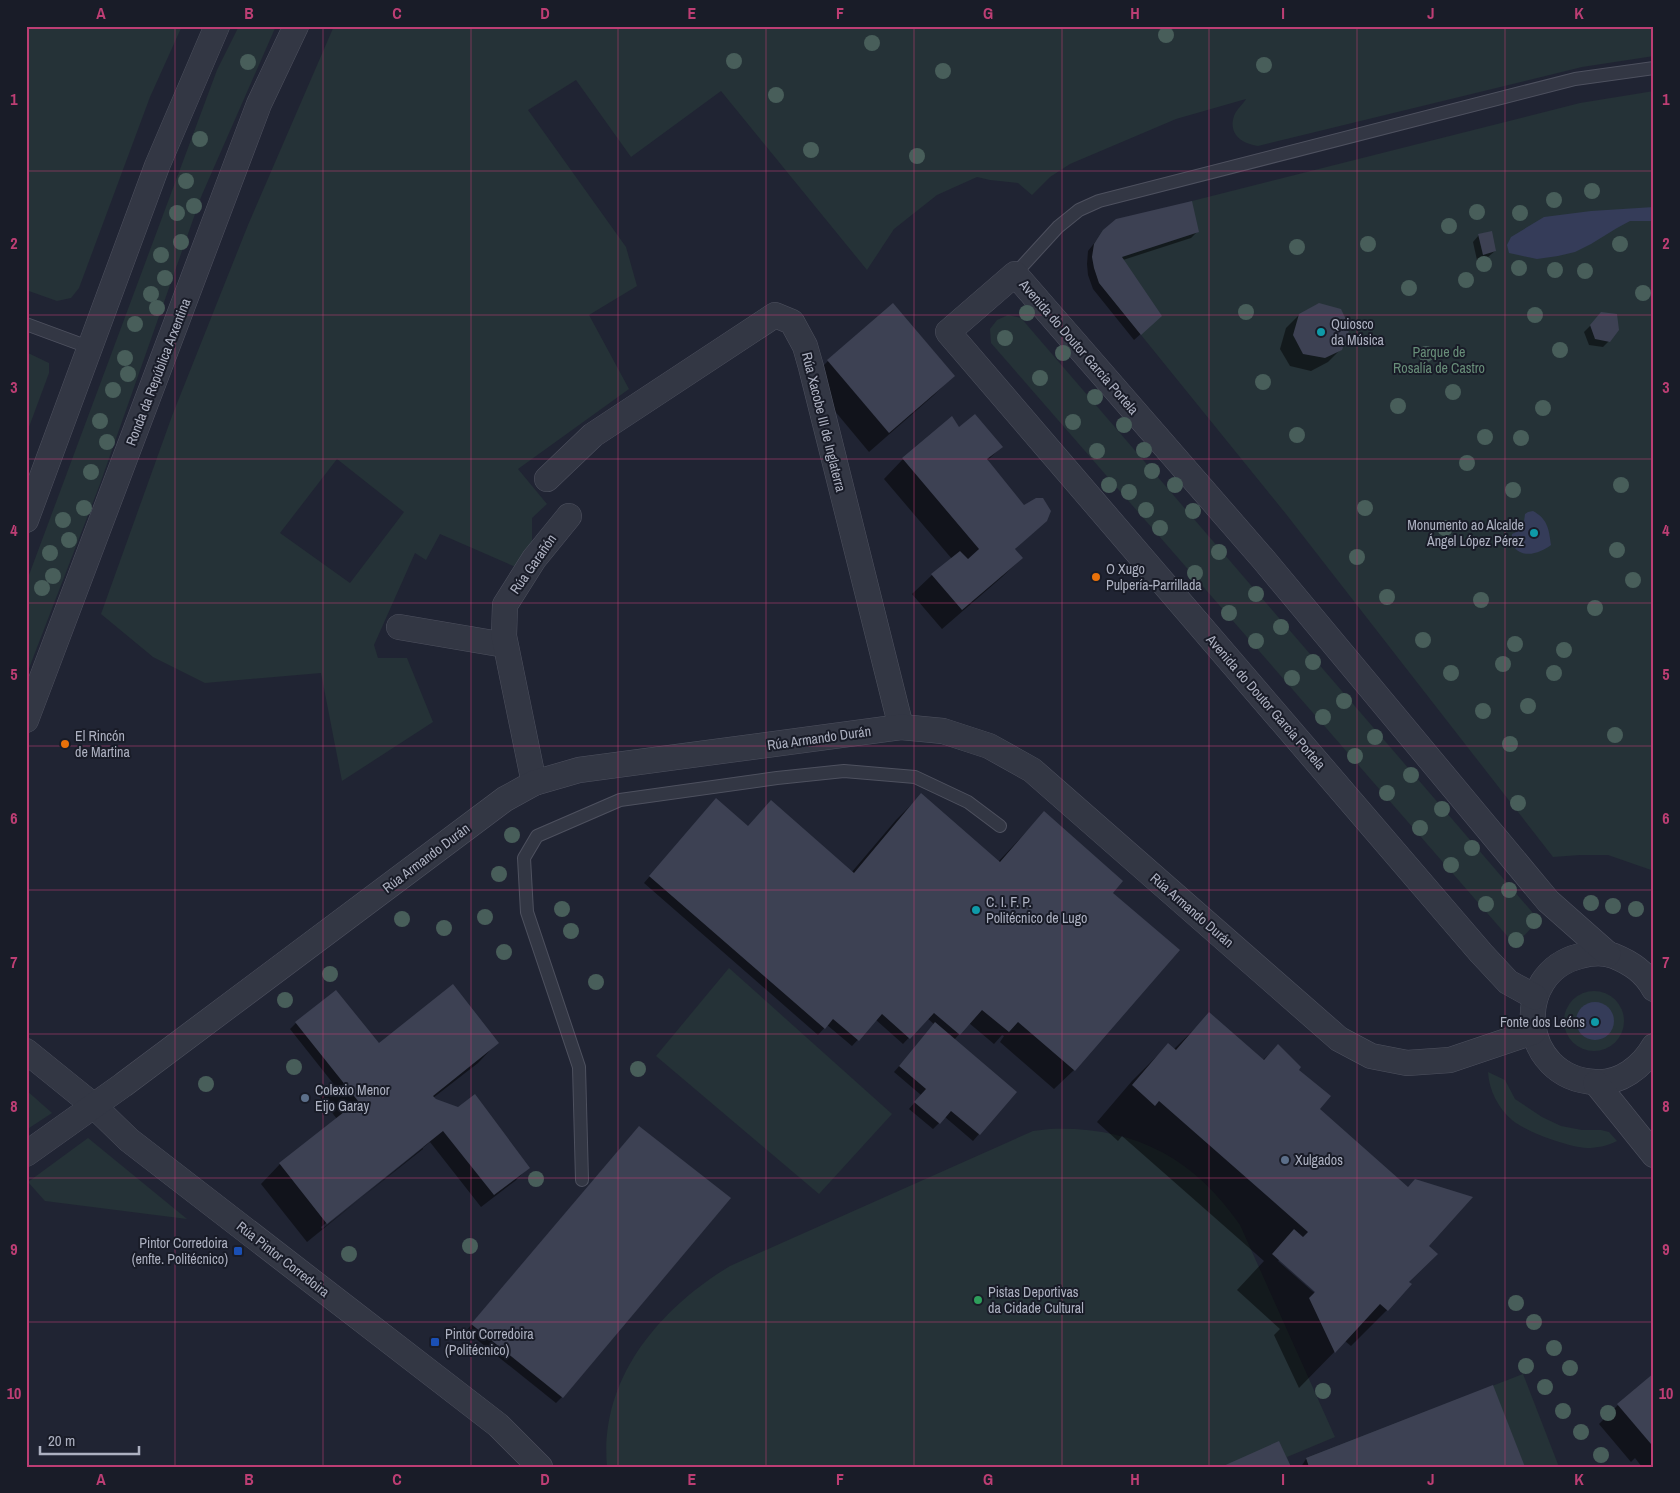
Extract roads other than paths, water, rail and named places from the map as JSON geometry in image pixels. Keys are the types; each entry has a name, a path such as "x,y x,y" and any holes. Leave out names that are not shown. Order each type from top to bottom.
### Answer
{"street":[{"path":"26,520 157,166 217,26"},
{"name":"Ronda da República Arxentina","path":"26,720 259,104 296,26"},
{"name":"Avenida do Doutor García Portela","path":"1535,997 1508,982 1481,953 948,332 1016,274 1264,560 1548,901 1608,954"},
{"name":"Rúa Xacobe III de Inglaterra","path":"547,479 593,435 775,315 792,322 805,346 811,366 902,727"},
{"name":"Rúa Garañón","path":"534,783 505,645 505,605 534,558 569,516"},
{"path":"399,627 505,645"},
{"name":"Rúa Armando Durán","path":"26,1154 94,1106 505,800 534,783 579,770 902,727 943,731 989,746 1032,770 1339,1039 1370,1056 1407,1063 1450,1060 1533,1032"},
{"path":"1654,990 1643,973 1629,962 1608,954 1590,953 1572,958 1556,967 1544,981 1535,997 1532,1014 1533,1032 1540,1048 1550,1062 1563,1073 1580,1080 1612,1081 1626,1075 1649,1056 1654,1046"},
{"name":"Rúa Pintor Corredoira","path":"26,1051 94,1106 129,1140 498,1425 540,1467"},
{"path":"1596,1082 1654,1155"}],"lane":[{"path":"1016,274 1058,227 1079,210 1099,201 1575,79 1654,68"},
{"path":"26,324 91,348"},
{"path":"582,1180 579,1067 527,912 524,858 538,836 620,800 777,778 844,771 915,777 968,802 1000,826"}],"water":[{"path":"1654,207 1654,221 1630,221 1575,252 1537,259 1509,253 1507,245 1511,237 1544,217 1591,211"},
{"path":"1533,511 1545,521 1551,545 1536,553 1528,554 1518,551 1511,544 1512,534 1523,529 1525,514"},
{"path":"1595,1002 1608,1008 1614,1021 1608,1034 1595,1040 1582,1034 1576,1021 1582,1008"}],"place":[{"name":"Quiosco da Música","path":"1321,332"},
{"name":"Monumento ao Alcalde Ángel López Pérez","path":"1534,533"},
{"name":"O Xugo Pulpería-Parrillada","path":"1096,577"},
{"name":"El Rincón de Martina","path":"65,744"},
{"name":"C. I. F. P. Politécnico de Lugo","path":"976,910"},
{"name":"Fonte dos Leóns","path":"1595,1022"},
{"name":"Colexio Menor Eijo Garay","path":"305,1098"},
{"name":"Xulgados","path":"1285,1160"},
{"name":"Pintor Corredoira (enfte. Politécnico)","path":"238,1251"},
{"name":"Pistas Deportivas da Cidade Cultural","path":"978,1300"},
{"name":"Pintor Corredoira (Politécnico)","path":"435,1342"}],"park label":[{"name":"Parque de Rosalía de Castro","path":"1439,360"}]}
